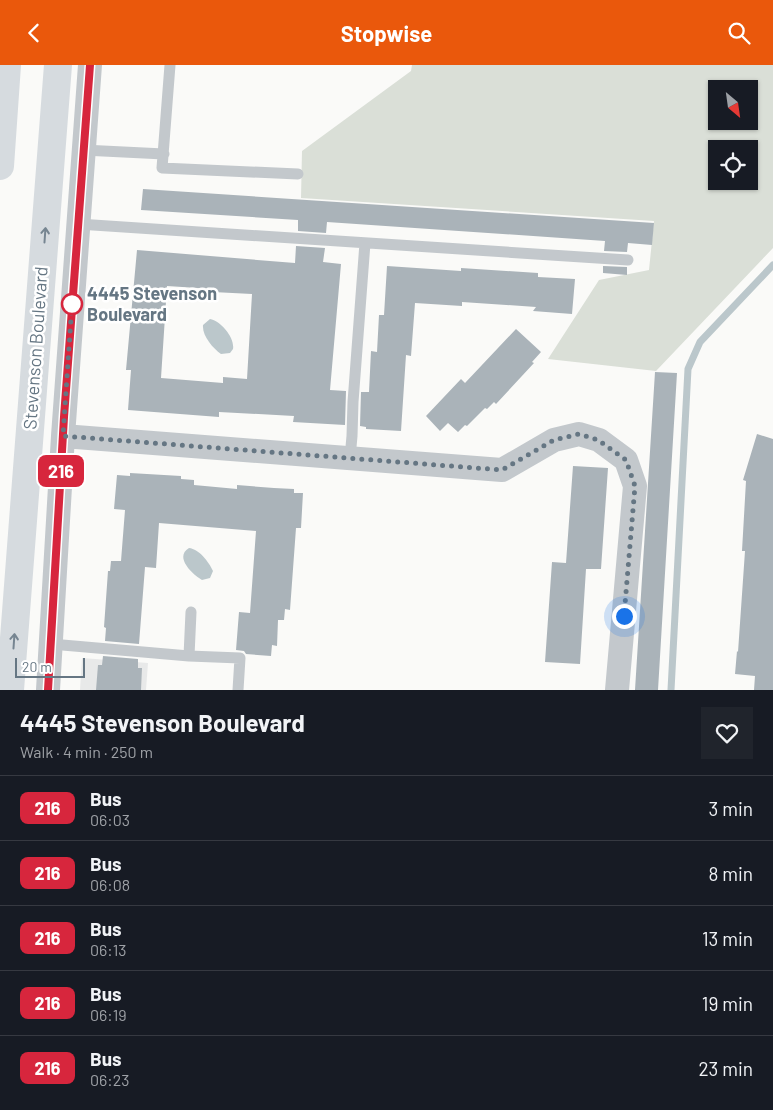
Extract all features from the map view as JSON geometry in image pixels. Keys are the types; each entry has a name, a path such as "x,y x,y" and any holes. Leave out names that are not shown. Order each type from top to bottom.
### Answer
{"main road":[{"path":"0,165 7,65"},
{"name":"Stevenson Boulevard","path":"10,690 58,65"}],"street":[{"name":"Stevenson Boulevard","path":"48,690 63,436 90,65"},
{"path":"63,436 502,470 554,440 579,434 598,440 626,460 635,486 617,690"}],"lane":[{"path":"170,65 162,168 298,174"},
{"path":"83,150 164,154"},
{"path":"78,224 628,260"},
{"path":"350,458 365,243"},
{"path":"189,656 191,612"},
{"path":"51,643 189,656 240,658 238,690"}],"shaded area":[{"path":"412,65 773,65 773,248 656,371 548,359 599,280 649,270 654,221 301,198 302,151 411,71"},
{"path":"210,319 219,323 230,335 233,349 230,353 221,354 206,337 203,325"},
{"path":"189,548 200,553 209,564 213,571 210,578 202,580 186,565 183,556"},
{"path":"82,658 148,663 146,690 80,690"}],"building":[{"path":"143,189 654,223 652,245 628,243 627,252 604,251 605,241 327,222 326,233 298,231 298,220 141,210"},
{"path":"296,246 325,248 323,262 341,264 330,390 346,391 345,425 293,422 294,416 219,412 219,417 128,410 131,370 126,370 137,250 295,263","holes":["167,286 213,289 213,292 252,294 247,379 223,377 223,383 161,378"]},
{"path":"387,266 461,271 461,268 538,273 538,277 575,279 572,314 533,311 536,307 462,302 462,306 415,303 411,356 406,355 401,431 366,429 366,427 360,426 361,392 369,392 371,351 377,352 379,315 384,315"},
{"path":"603,266 627,267 627,275 603,273"},
{"path":"516,329 541,352 532,362 534,363 496,404 494,402 487,409 485,408 467,426 465,425 458,432 448,423 440,431 426,416 461,379 465,383"},
{"path":"655,372 677,373 658,690 635,690"},
{"path":"757,434 773,439 773,690 754,690 755,676 735,674 745,551 742,551 746,481 743,480"},
{"path":"573,466 608,468 601,569 586,569 580,664 545,662 552,562 566,563"},
{"path":"130,473 181,476 181,479 194,480 194,485 237,489 237,485 294,489 294,493 303,493 301,528 296,528 290,610 285,609 284,620 278,620 277,646 272,645 271,656 246,654 244,651 236,650 239,612 250,613 256,531 159,523 156,568 145,567 139,644 105,641 106,628 104,627 108,571 110,571 111,561 121,561 125,510 114,509 117,475 130,476"},
{"path":"103,656 138,659 138,668 142,668 141,690 96,690 98,665 102,665"}],"waterway":[{"path":"671,690 688,369 700,342 773,265"}],"bus line":[{"name":"216","path":"48,690 64,417 90,65"}],"place":[{"name":"4445 Stevenson Boulevard","path":"72,304"}],"route":[{"path":"72,304 63,436 502,470 554,440 579,434 598,440 626,460 635,486 624,616"}]}
